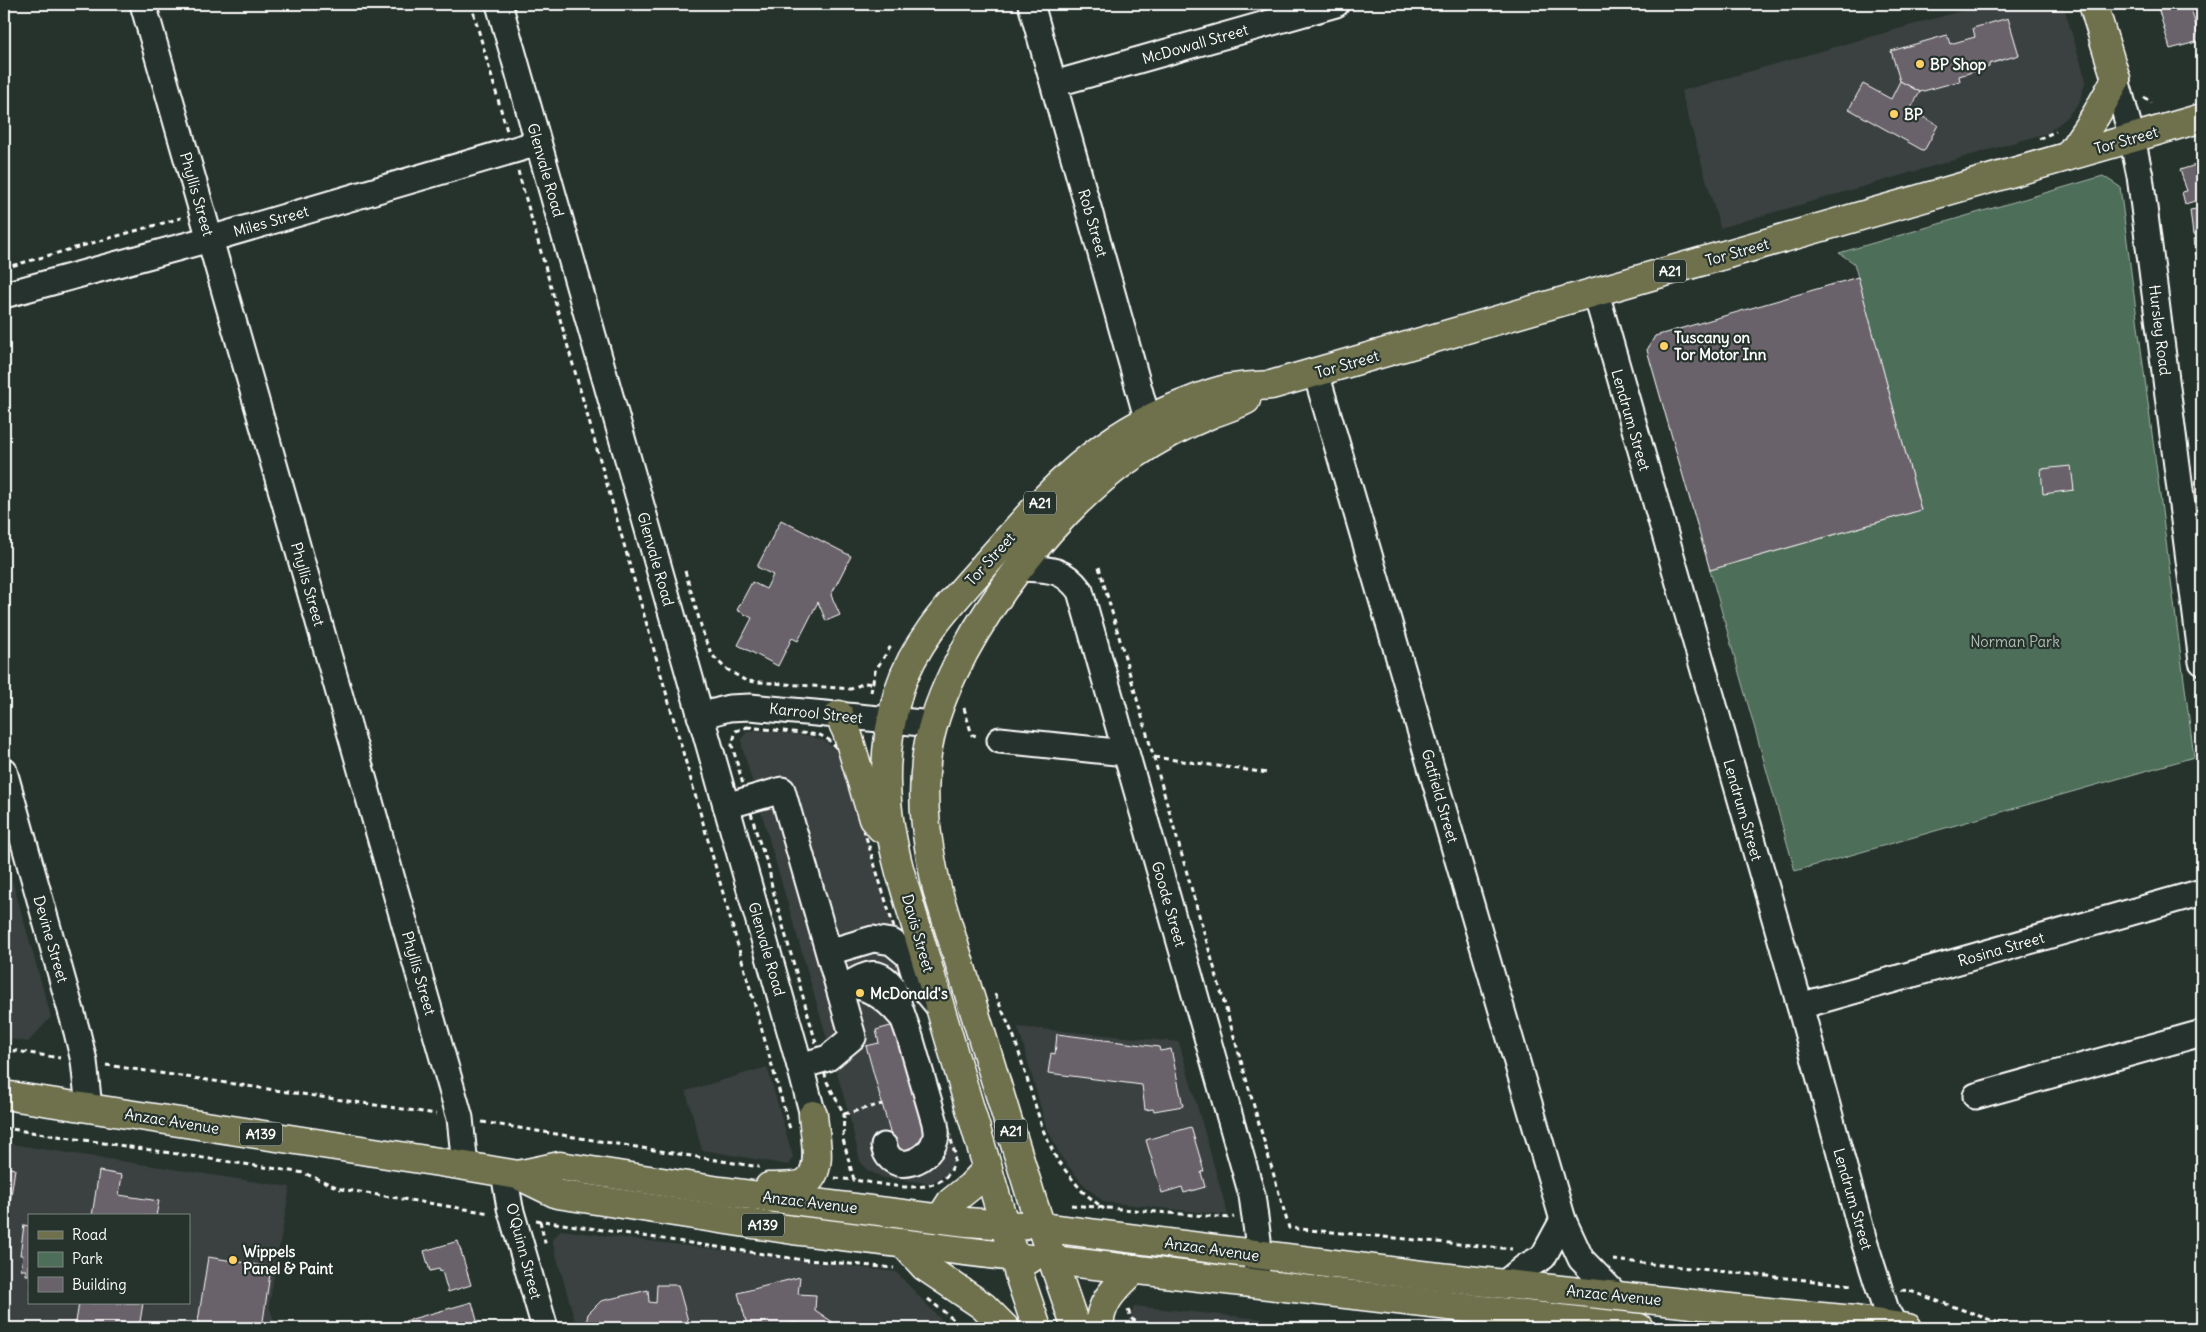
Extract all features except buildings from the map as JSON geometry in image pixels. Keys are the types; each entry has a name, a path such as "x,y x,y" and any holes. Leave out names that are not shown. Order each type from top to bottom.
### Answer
{"main road":[{"name":"Hursley Road","path":"2093,4 2116,79"},
{"path":"2069,155 2096,115 2116,79"},
{"name":"Tor Street","path":"892,720 900,688 916,653 945,611 1065,477 1093,454 1151,431 1184,426 1239,404 1271,386 2202,118"},
{"name":"Tor Street","path":"933,724 943,695 960,660 1000,596 1077,502 1151,431"},
{"path":"839,715 848,732 874,818 892,843"},
{"name":"Davis Street","path":"892,720 885,775 892,843 1014,1257"},
{"name":"Davis Street","path":"933,724 927,752 924,782 926,840 937,889 1041,1227"},
{"name":"Anzac Avenue","path":"4,1095 511,1174 557,1194 793,1230 900,1256 1014,1257 1052,1260 1567,1324 1639,1328"},
{"path":"720,1191 804,1184 813,1175 817,1159 813,1115"},
{"name":"Anzac Avenue","path":"511,1174 560,1166 720,1191 940,1219 1005,1226 1041,1227 1258,1256 1899,1327"},
{"path":"940,1219 951,1202 971,1186 988,1168"},
{"name":"A21","path":"1041,1227 1076,1328"},
{"path":"900,1256 926,1267 983,1306 1005,1328"},
{"name":"A21","path":"1014,1257 1037,1328"},
{"path":"1099,1328 1105,1301 1135,1269"}],"street":[{"name":"Phyllis Street","path":"143,4 460,1118 465,1166"},
{"name":"Glenvale Road","path":"499,4 813,1115"},
{"name":"Rob Street","path":"1031,4 1151,431"},
{"name":"McDowall Street","path":"1054,84 1336,4"},
{"name":"Hursley Road","path":"2116,79 2140,176 2202,662"},
{"name":"Miles Street","path":"4,295 210,239 538,143"},
{"name":"Lendrum Street","path":"1596,292 1800,1006 1864,1241 1886,1310 1899,1327"},
{"name":"Gatfield Street","path":"1316,373 1563,1220 1581,1259 1616,1295"},
{"name":"Goode Street","path":"1021,568 1056,571 1072,581 1080,591 1252,1195 1258,1225 1256,1284"},
{"name":"Karrool Street","path":"700,716 728,708 750,706 933,724"},
{"path":"1000,740 1126,753"},
{"name":"Devine Street","path":"4,771 84,1061 89,1108"},
{"path":"726,806 782,790 829,952 843,986 853,1037 828,1058 800,1066"},
{"name":"Rosina Street","path":"1800,1006 2202,892"},
{"path":"829,952 873,939 892,942 909,956 916,979 939,1007"},
{"path":"843,986 869,990 882,997 902,1017 910,1037 936,1135 926,1154 917,1161 906,1164 893,1161 884,1146"},
{"path":"1976,1096 2202,1033"},
{"name":"O'Quinn Street","path":"511,1174 513,1216 545,1328"},
{"path":"1504,1284 1525,1266 1542,1257 1563,1220"},
{"path":"1567,1324 1571,1291"}],"path":[{"path":"471,4 790,1132"},
{"path":"2032,141 2060,129"},
{"path":"4,268 202,212"},
{"path":"1099,567 1289,1228 1513,1249"},
{"path":"685,573 705,639 712,655 725,668 746,681 851,689 864,683 872,684"},
{"path":"964,707 972,735 1000,740"},
{"path":"1126,753 1268,773"},
{"path":"992,987 1014,1037 1043,1130 1057,1160 1082,1191 1104,1209"},
{"path":"4,1049 460,1118 765,1168"},
{"path":"844,1114 882,1104"},
{"path":"4,1128 304,1173 340,1190 797,1259 900,1256"},
{"path":"813,1175 854,1180"},
{"path":"1064,1205 1231,1218 1240,1216"},
{"path":"1605,1259 1854,1285"},
{"path":"1892,1289 1910,1291 2013,1328"},
{"path":"924,1295 964,1328"},
{"path":"1126,1307 1132,1319 1146,1328"}],"shaded area":[{"path":"1985,4 2063,4 2086,80 2079,103 2063,121 2047,133 1720,228 1681,91"},
{"name":"McDonald's","path":"755,730 810,736 825,741 838,752 846,767 891,923 897,954 919,1031 927,1046 957,1153 952,1168 944,1176 929,1183 884,1178 867,1170 860,1161 850,1118 742,746 742,738 747,732"},
{"path":"4,851 51,1017 28,1042 4,1038"},
{"path":"1018,1027 1179,1042 1228,1215 1104,1202 1081,1182 1061,1157 1046,1126"},
{"path":"767,1067 793,1157 788,1165 702,1150 686,1091"},
{"name":"Wippels Panel & Paint","path":"4,1143 290,1187 269,1305 276,1328 4,1328"},
{"path":"561,1230 896,1272 949,1328 577,1328 552,1240"},
{"path":"1134,1306 1350,1328 1128,1328"}],"green space":[{"name":"Norman Park","path":"2103,176 2120,187 2194,757 1795,871 1710,570 1921,510 1854,263 1839,253"}],"place":[{"name":"BP Shop","path":"1920,64"},
{"name":"BP","path":"1894,114"},
{"name":"Tuscany on Tor Motor Inn","path":"1664,346"},
{"name":"McDonald's","path":"860,993"},
{"name":"Wippels Panel & Paint","path":"233,1260"}]}
